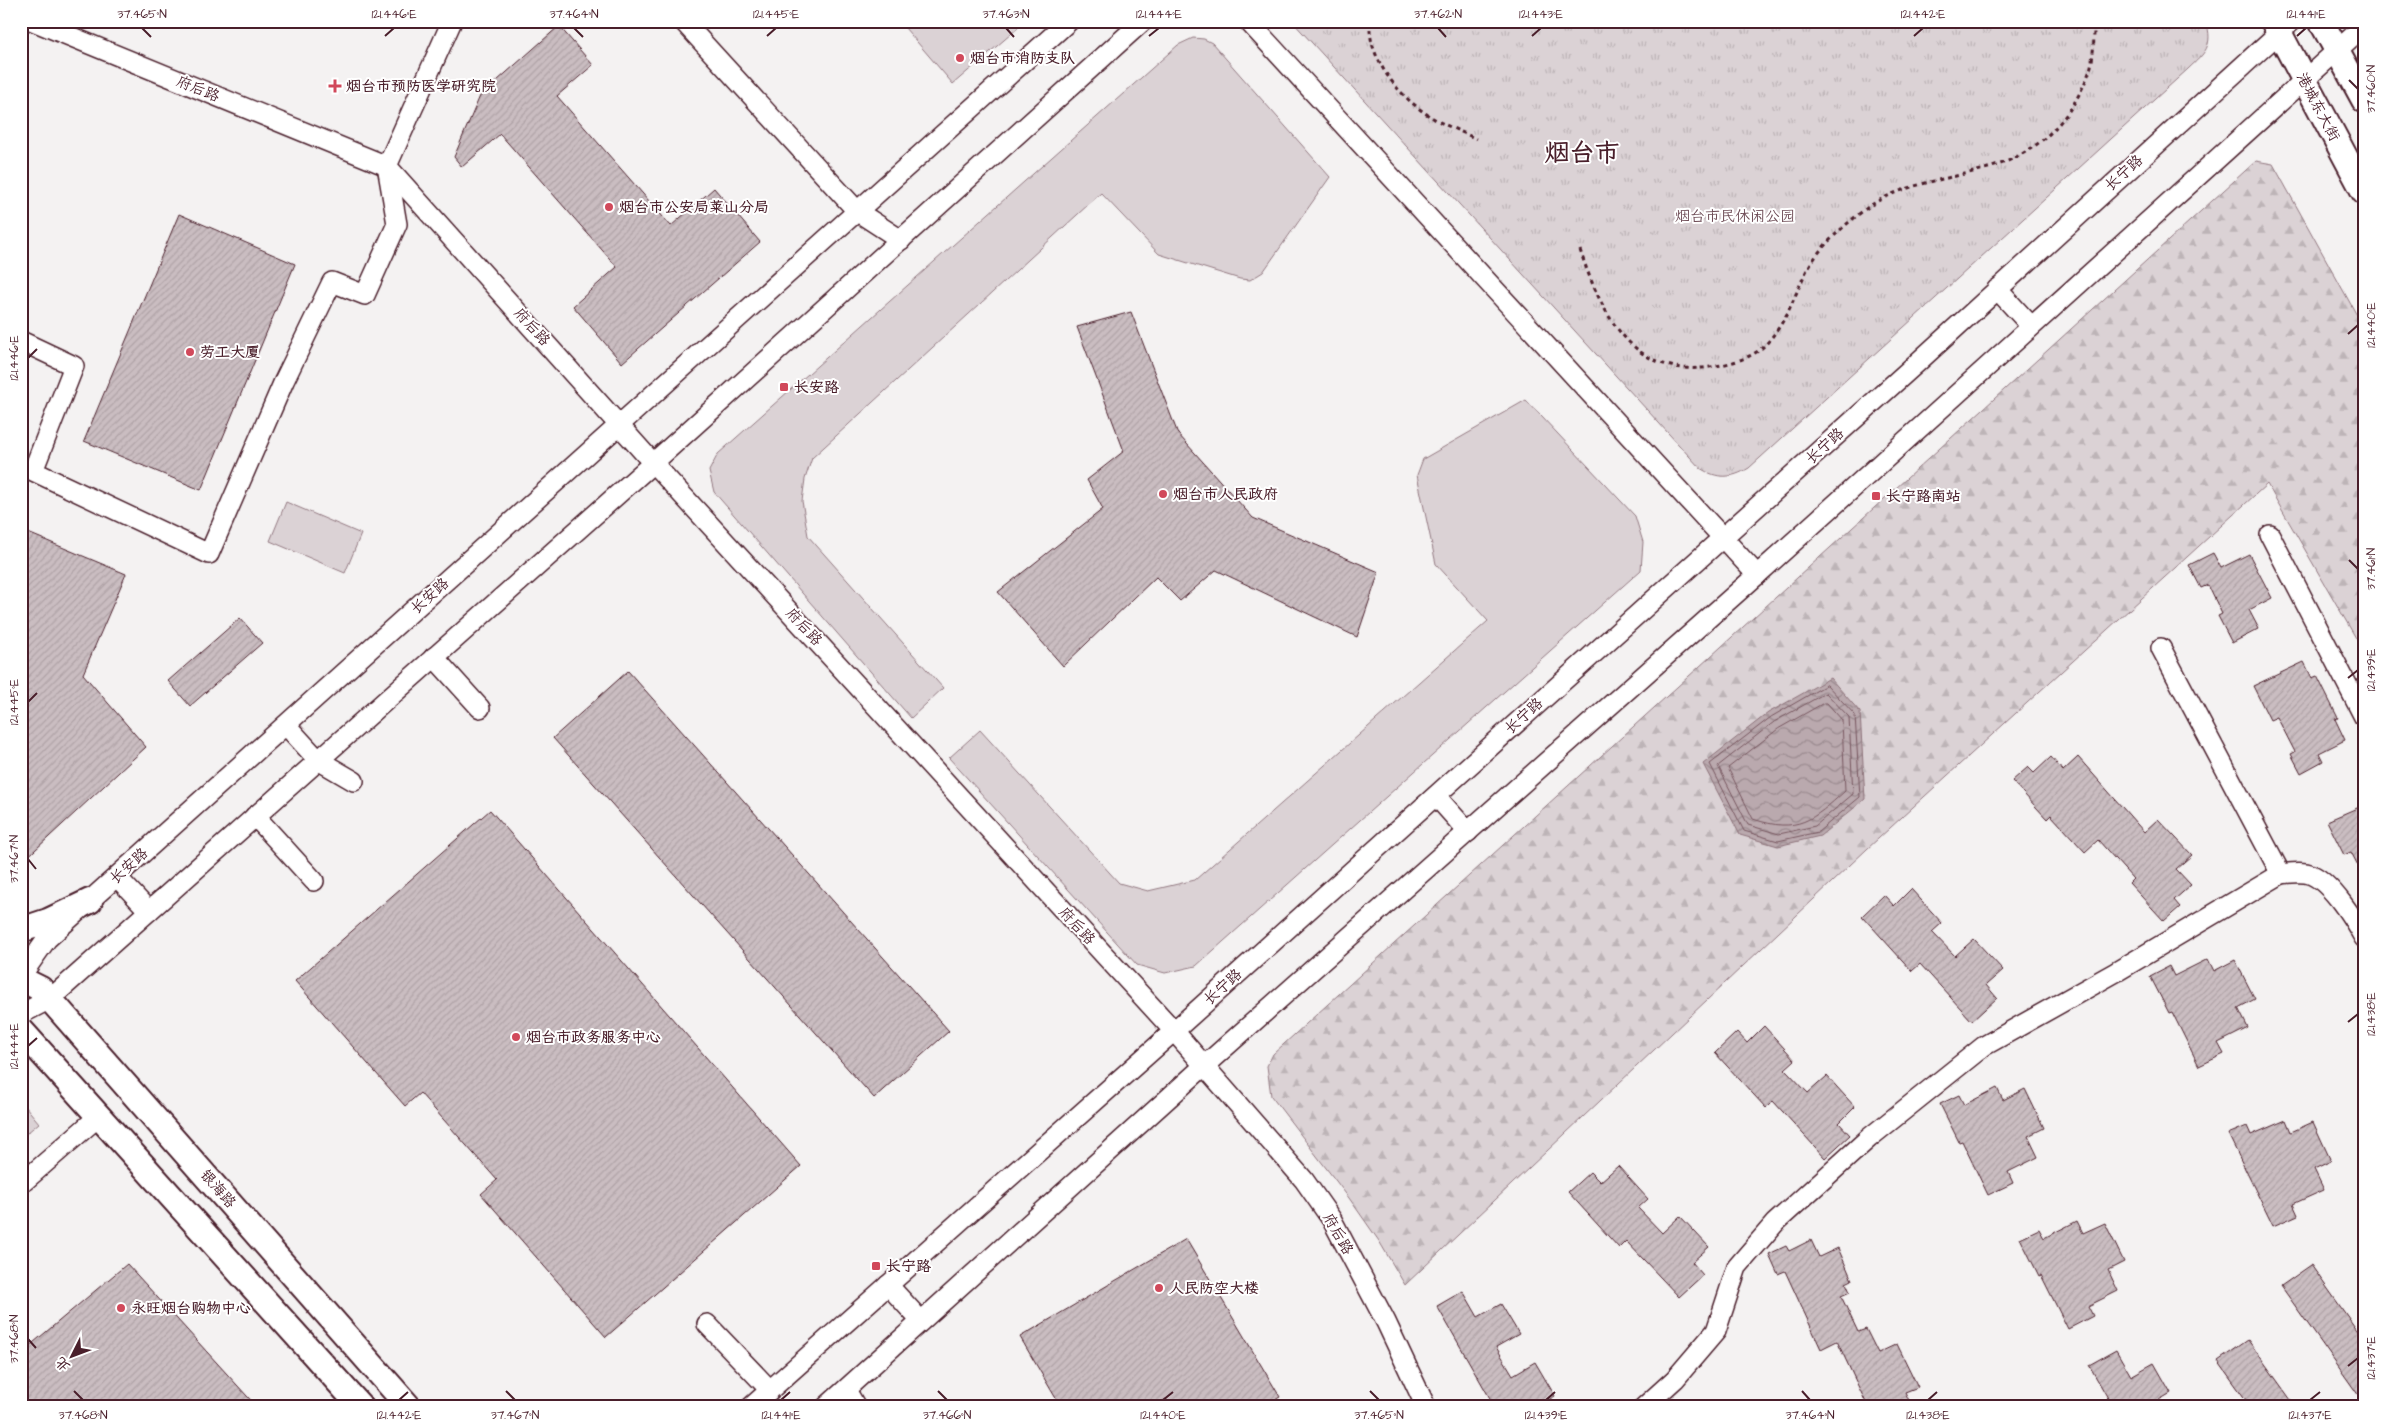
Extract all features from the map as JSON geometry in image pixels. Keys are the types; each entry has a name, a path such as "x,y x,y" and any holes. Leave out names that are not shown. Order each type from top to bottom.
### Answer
{"main road":[{"path":"2322,21 2336,51 2364,100"},
{"name":"港城东大街","path":"2281,25 2302,80 2364,192"},
{"path":"21,930 48,921 90,901"},
{"name":"银海路","path":"21,977 41,989 409,1407"},
{"path":"21,1030 361,1407"}],"street":[{"name":"府后路","path":"33,21 387,166 653,463 1174,1031 1304,1180 1332,1220 1386,1322 1426,1407"},
{"path":"21,341 74,366 33,471 209,554 284,381 332,282 365,295 398,224 387,166 452,21"},
{"path":"683,21 858,212 901,240"},
{"name":"长安路","path":"21,977 47,939 621,426 1069,21"},
{"path":"21,1014 50,999 653,463 1143,21"},
{"path":"1248,21 1757,575"},
{"name":"长宁路","path":"751,1407 1174,1031 1722,538 1997,289 2281,25"},
{"path":"826,1407 1204,1066 1757,575 2302,80 2364,26"},
{"path":"1997,289 2031,326"},
{"path":"2270,535 2364,717"},
{"path":"2161,648 2281,874"},
{"path":"434,657 480,708"},
{"path":"286,725 318,760 354,781"},
{"path":"1436,796 1468,832"},
{"path":"255,816 314,880"},
{"path":"1644,1407 1676,1379 1716,1331 1737,1266 1775,1223 1869,1138 1984,1046 2116,972 2281,874 2298,872 2313,875 2335,895 2353,917 2364,938"},
{"path":"116,877 149,911"},
{"path":"21,1184 99,1116"},
{"path":"888,1285 921,1321"},
{"path":"707,1324 770,1390"},
{"path":"846,1390 856,1407"}],"path":[{"path":"1370,21 1369,29 1378,61 1403,96 1429,115 1476,139"},
{"path":"1580,250 1598,301 1615,328 1647,357 1677,369 1698,370 1736,362 1766,345 1789,314 1806,272 1830,240 1867,208 1904,188 1990,168 2019,156 2048,137 2070,110 2090,69 2094,21"}],"green space":[{"name":"烟台市消防支队","path":"899,21 1026,21 953,84"},
{"name":"烟台市民休闲公园","path":"1292,21 2206,21 2209,37 2203,53 2188,69 1749,468 1730,476 1718,476 1700,468"},
{"path":"1193,38 1204,39 1212,43 1330,177 1263,272 1250,280 1240,279 1159,254 1101,193 812,458 805,479 802,501 808,536 943,688 911,718 714,492 709,471 718,454 1178,45"},
{"path":"2256,161 2273,164 2364,328 2364,652 2267,484 1867,849 1405,1285 1379,1241 1349,1198 1271,1096 1267,1066 1273,1054"},
{"path":"1526,400 1635,516 1643,542 1641,570 1196,966 1165,973 1137,965 949,758 980,730 1119,883 1148,891 1195,880 1488,621 1436,564 1417,475 1423,459"},
{"path":"286,502 361,534 345,573 270,541"},
{"path":"21,1101 39,1123 21,1138"}],"water":[{"path":"1830,678 1860,712 1865,799 1820,836 1778,846 1740,835 1703,764 1768,713"}],"building":[{"name":"烟台市公安局莱山分局","path":"559,26 593,65 557,96 671,226 714,188 760,242 622,363 573,306 617,267 500,134 462,167 454,157 480,96"},
{"name":"劳工大厦","path":"179,214 295,264 201,490 84,441"},
{"name":"烟台市人民政府","path":"1131,312 1178,434 1253,518 1379,572 1357,637 1216,570 1180,601 1156,577 1063,666 998,592 1103,509 1087,480 1124,451 1077,327"},
{"path":"21,530 126,574 83,674 146,747 21,863"},
{"path":"2213,553 2221,568 2249,554 2272,598 2249,610 2259,629 2232,643 2218,616 2222,614 2208,585 2201,588 2189,565"},
{"path":"240,618 262,643 190,706 168,681"},
{"path":"2304,662 2312,678 2317,676 2338,718 2335,719 2345,740 2319,753 2323,761 2301,773 2291,754 2295,752 2277,717 2270,720 2253,686"},
{"path":"628,671 949,1031 874,1098 553,738"},
{"path":"2051,757 2063,771 2078,757 2144,832 2158,819 2192,855 2176,869 2191,885 2174,900 2180,907 2164,921 2129,883 2133,879 2098,840 2085,852 2051,815 2047,819 2012,781 2028,767 2034,773"},
{"path":"2364,805 2364,877 2351,852 2344,855 2327,821"},
{"name":"烟台市政务服务中心","path":"490,810 801,1166 606,1337 481,1194 497,1180 420,1093 405,1106 295,981"},
{"path":"1911,889 1942,923 1932,932 1955,956 1974,939 2003,970 1986,985 1997,998 1972,1021 1920,964 1912,971 1862,916 1884,895 1894,906"},
{"path":"2208,959 2214,971 2235,960 2255,999 2238,1008 2248,1028 2218,1043 2224,1054 2199,1066 2172,1012 2169,1013 2150,976 2169,966 2174,976"},
{"path":"1764,1026 1795,1060 1785,1069 1808,1093 1827,1076 1855,1107 1839,1123 1850,1135 1825,1158 1773,1101 1766,1108 1715,1053 1737,1032 1747,1043"},
{"path":"1997,1088 2003,1100 2025,1089 2044,1128 2028,1136 2038,1157 2008,1172 2013,1183 1988,1195 1962,1141 1959,1142 1940,1104 1959,1095 1964,1105"},
{"path":"2286,1120 2291,1132 2313,1122 2331,1161 2314,1169 2324,1190 2293,1204 2298,1215 2273,1226 2228,1134 2247,1126 2251,1135"},
{"path":"1618,1166 1648,1199 1638,1208 1662,1233 1680,1216 1709,1247 1692,1262 1703,1275 1679,1297 1626,1241 1619,1248 1568,1192 1590,1172 1600,1182"},
{"path":"2077,1221 2083,1233 2105,1223 2124,1262 2108,1270 2118,1291 2088,1306 2093,1316 2068,1329 2020,1238 2039,1229 2044,1238"},
{"name":"人民防空大楼","path":"1186,1239 1280,1397 1263,1407 1171,1407 1166,1399 1154,1407 1061,1407 1020,1337"},
{"path":"1811,1240 1819,1257 1838,1248 1852,1280 1846,1283 1850,1292 1841,1296 1858,1332 1866,1329 1878,1353 1897,1344 1918,1387 1905,1392 1912,1407 1868,1407 1837,1341 1821,1349 1785,1271 1778,1274 1769,1254 1786,1246 1789,1251"},
{"name":"永旺烟台购物中心","path":"127,1264 257,1407 21,1407 21,1353"},
{"path":"2311,1265 2364,1340 2364,1403 2281,1286"},
{"path":"1463,1291 1478,1317 1501,1304 1519,1334 1496,1347 1513,1375 1535,1362 1555,1396 1536,1407 1495,1407 1437,1306"},
{"path":"2248,1340 2296,1407 2251,1407 2218,1361"},
{"path":"2116,1350 2131,1376 2154,1363 2171,1393 2147,1407 2113,1407 2089,1365"}],"place":[{"name":"烟台市消防支队","path":"960,58"},
{"name":"烟台市预防医学研究院","path":"335,86"},
{"name":"烟台市公安局莱山分局","path":"609,207"},
{"name":"劳工大厦","path":"190,352"},
{"name":"长安路","path":"784,387"},
{"name":"烟台市人民政府","path":"1163,494"},
{"name":"长宁路南站","path":"1876,496"},
{"name":"烟台市政务服务中心","path":"516,1037"},
{"name":"长宁路","path":"876,1266"},
{"name":"人民防空大楼","path":"1159,1288"},
{"name":"永旺烟台购物中心","path":"121,1308"}],"district":[{"name":"烟台市","path":"1582,153"}]}
